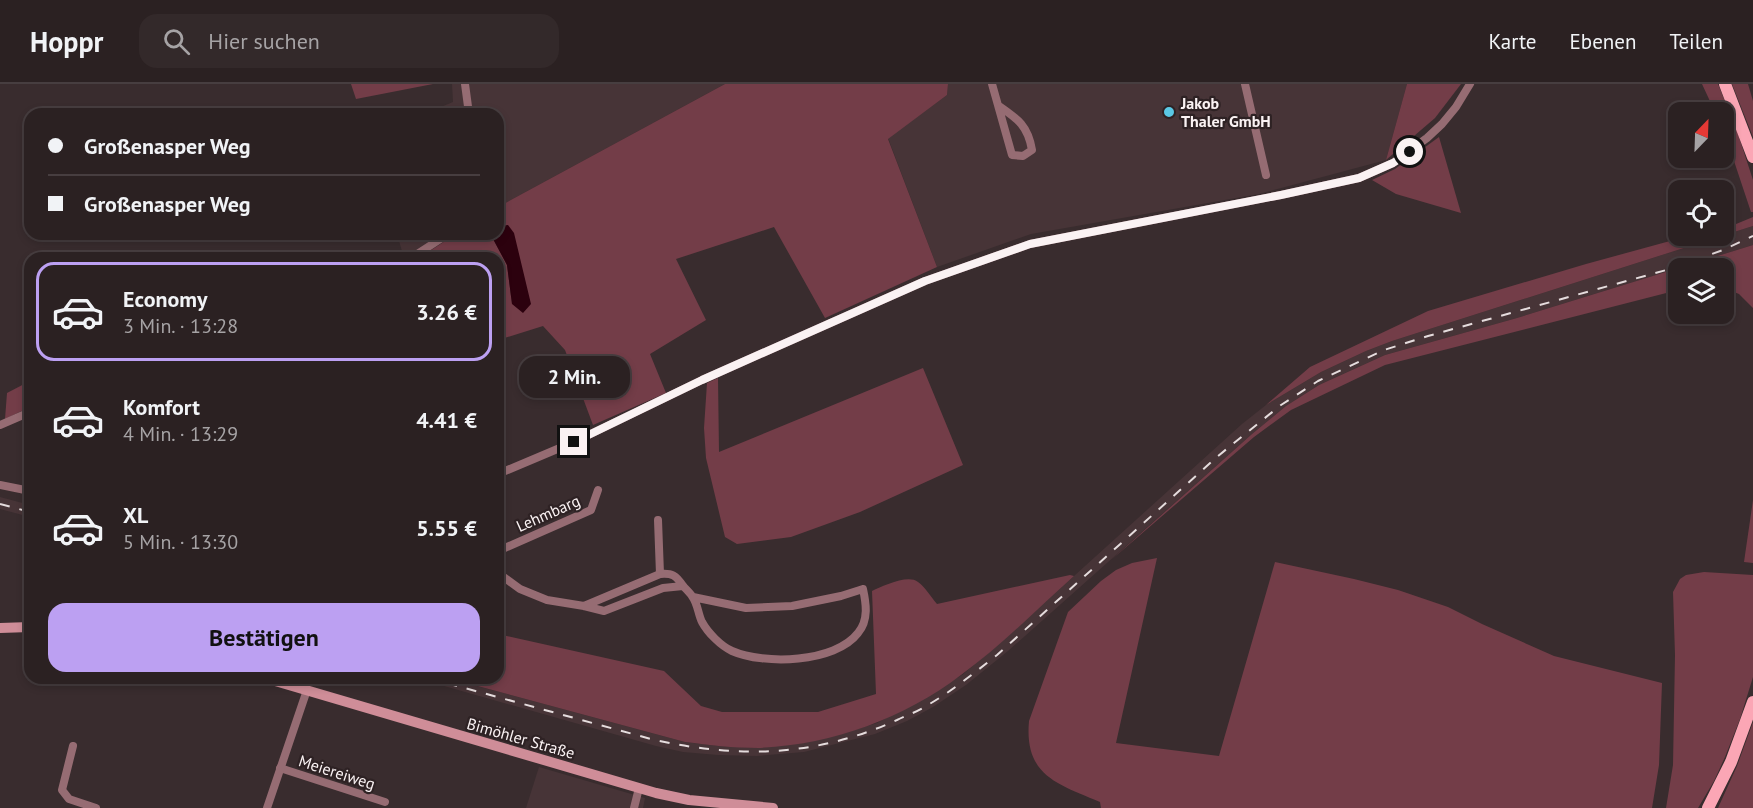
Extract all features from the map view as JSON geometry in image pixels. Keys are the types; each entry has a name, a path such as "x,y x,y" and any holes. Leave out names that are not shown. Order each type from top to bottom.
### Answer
{"main road":[{"path":"1725,84 1753,157"},
{"path":"1708,808 1731,762 1753,702"}],"street":[{"path":"465,84 468,108"},
{"path":"992,84 1012,155 1023,156 1032,150 1030,136 1015,117 999,106"},
{"path":"1245,84 1266,175"},
{"path":"504,471 574,442 702,380 925,281 1030,244 1359,178 1393,163 1427,138 1456,107 1470,84"},
{"path":"420,252 439,240"},
{"path":"0,425 24,415"},
{"path":"0,485 24,490"},
{"name":"Lehmbarg","path":"504,548 591,510 598,490"},
{"path":"657,520 660,574"},
{"path":"584,606 660,574 670,573 677,576 693,597 702,622 730,650 777,660 800,659 822,654 843,645 858,633 865,620 866,606 863,589 792,606 746,608 693,597"},
{"path":"504,577 520,589 547,600 604,611 663,588 683,586"},
{"path":"0,628 24,627"},
{"name":"Bimöhler Straße","path":"286,684 639,788 689,800 773,808"},
{"path":"267,808 307,690"},
{"path":"73,746 62,790 69,799 96,808"},
{"name":"Meiereiweg","path":"280,768 385,802"},
{"path":"634,808 639,788"}],"shaded area":[{"path":"351,84 433,84 356,99"},
{"path":"452,84 725,84 504,204 504,108 438,108 453,102"},
{"path":"725,84 948,84 947,95 888,139 937,267 825,318 774,227 676,259 706,320 650,354 666,393 593,425 565,350 543,326 504,338 504,259 507,265 512,304 508,225 504,226 504,204"},
{"path":"948,84 1407,84 1386,160 1259,194 1031,234 937,267 888,138 947,95"},
{"path":"1407,84 1461,84 1435,118 1386,160"},
{"path":"1702,84 1718,84 1725,102 1710,102"},
{"path":"1732,84 1748,84 1753,101 1753,137"},
{"path":"1734,124 1753,180 1753,212 1751,212 1734,161"},
{"path":"1439,137 1461,213 1396,194 1372,180 1395,169"},
{"path":"1753,217 1753,226 1734,232 1734,225"},
{"path":"508,225 514,233 531,304 523,313 512,304 504,252 500,252 494,240 504,240 504,226"},
{"path":"1753,226 1753,245 1711,258 1668,258 1668,271 1517,318 1385,355 1319,385 1286,406 1252,434 1008,651 966,685 907,721 875,734 804,752 757,756 683,752 437,684 470,684 685,742 718,746 758,748 803,743 877,723 962,675 1266,405 1321,372 1366,351 1690,246 1734,246 1734,232"},
{"path":"399,240 447,240 428,252 402,252"},
{"path":"447,240 494,240 500,252 428,252"},
{"path":"1668,242 1668,246 1691,246 1392,341 1321,372 1266,405 1310,367 1428,311"},
{"path":"1753,245 1753,308 1734,292 1734,258 1711,258"},
{"path":"1668,271 1668,293 1385,365 1291,410 1254,437 1111,560 1252,434 1286,406 1319,385 1385,355 1517,318"},
{"path":"923,368 963,465 860,512 791,537 737,544 725,537 706,458 704,428 707,383 718,378 719,452"},
{"path":"24,384 24,410 5,419 7,393"},
{"path":"0,497 24,503 24,515 0,509"},
{"path":"1753,500 1753,563 1744,562"},
{"path":"1157,558 1116,743 1219,756 1275,562 1398,590 1448,607 1554,656 1662,683 1659,765 1652,808 1101,808 1100,802 1058,783 1038,766 1029,740 1029,721 1068,612 1116,570 1132,563"},
{"path":"1704,572 1753,575 1753,677 1725,757 1698,808 1666,808 1673,765 1675,655 1673,592 1680,579 1686,575"},
{"path":"1074,576 1005,640 939,691 891,717 812,742 758,748 685,742 470,684 504,684 504,635 664,671 701,706 722,712 818,712 876,694 872,591 895,582 914,580 937,604"},
{"path":"1753,722 1753,808 1718,808 1737,766"},
{"path":"539,767 645,798 643,808 526,808"}],"railway":[{"path":"450,684 651,739 715,750 745,752 806,748 866,732 923,708 980,669 1218,456 1281,405 1318,381 1384,350 1670,269 1723,250 1753,236"},
{"path":"0,504 24,510"}],"place":[{"name":"Jakob Thaler GmbH","path":"1169,112"}],"route":[{"path":"574,442 702,380 925,281 1030,244 1359,178 1393,163 1410,152"}]}
